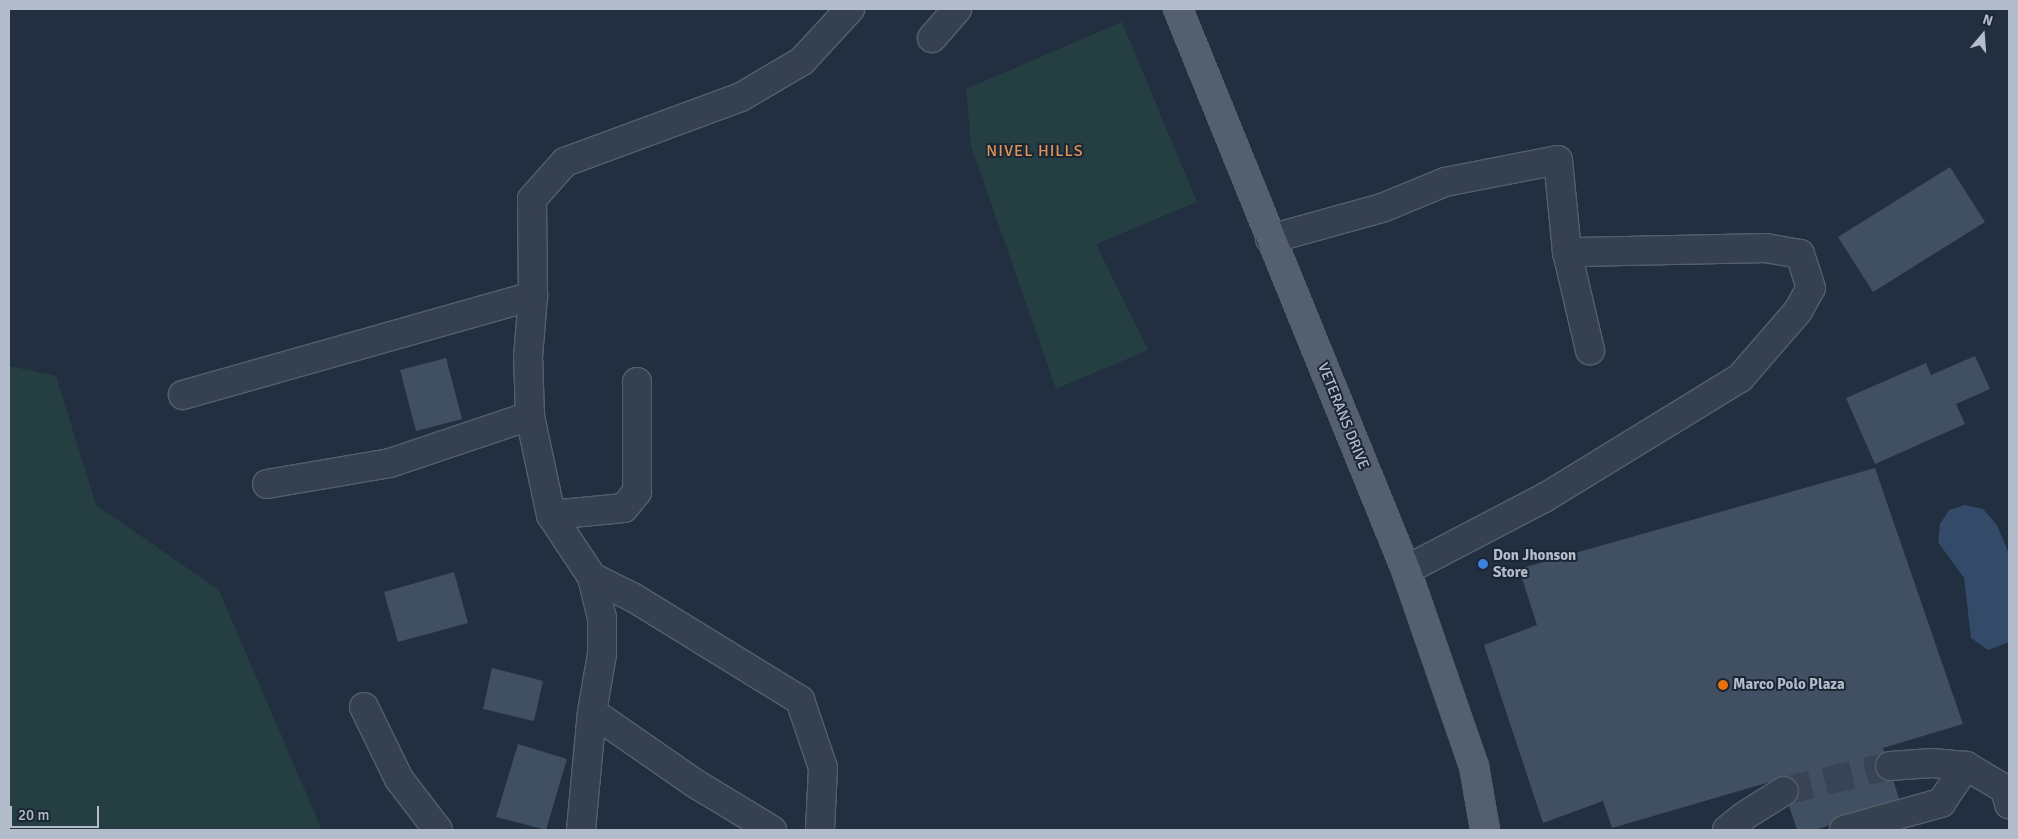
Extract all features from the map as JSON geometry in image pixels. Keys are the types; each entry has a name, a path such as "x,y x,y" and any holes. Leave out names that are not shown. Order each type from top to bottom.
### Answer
{"main road":[{"name":"VETERANS DRIVE","path":"1178,9 1406,570 1474,766 1485,830"}],"street":[{"path":"581,830 592,712 602,654 602,618 592,577 551,515 530,416 528,357 533,296 532,199 565,162 741,97 802,61 850,9"},
{"path":"932,38 957,9"},
{"path":"1270,239 1382,208 1445,182 1558,160 1567,252 1590,350"},
{"path":"1406,570 1544,498 1740,378 1798,311 1811,288 1800,254 1766,248 1567,252"},
{"path":"183,395 533,296"},
{"path":"551,515 624,508 637,492 637,382"},
{"path":"267,484 390,463 530,416"},
{"path":"592,577 634,598 800,700 823,768 820,830"},
{"path":"364,708 399,779 438,830"},
{"path":"592,712 696,784 772,830"},
{"path":"1890,766 1932,763 1966,766 2006,789 2009,804"},
{"path":"1844,830 1941,803 1966,766"},
{"path":"1727,830 1744,816 1784,791"}],"green space":[{"path":"1122,22 1197,202 1096,244 1148,350 1056,389 971,146 966,89"},
{"path":"9,366 56,376 96,505 219,590 322,830 9,830"}],"water":[{"path":"1965,505 1983,509 1997,525 2009,554 2009,642 1988,650 1971,638 1964,578 1938,542 1940,524 1949,510"}],"building":[{"path":"1950,167 1985,222 1873,292 1838,237"},
{"path":"1975,356 1990,389 1956,404 1965,424 1875,464 1846,398 1926,363 1931,375"},
{"path":"446,358 462,419 416,431 400,370"},
{"name":"Marco Polo Plaza","path":"1875,468 1963,724 1883,748 1900,802 1815,830 1797,830 1780,779 1612,828 1603,801 1543,823 1484,645 1537,625 1519,569"},
{"path":"454,572 468,623 398,642 384,592"},
{"path":"492,668 543,681 534,721 483,709"},
{"path":"518,744 567,759 546,830 496,817"}],"tunnel":[{"path":"1784,791 1890,766"}],"place":[{"name":"Don Jhonson Store","path":"1483,564"},
{"name":"Marco Polo Plaza","path":"1723,685"}],"district":[{"name":"NIVEL HILLS","path":"1035,151"}]}
